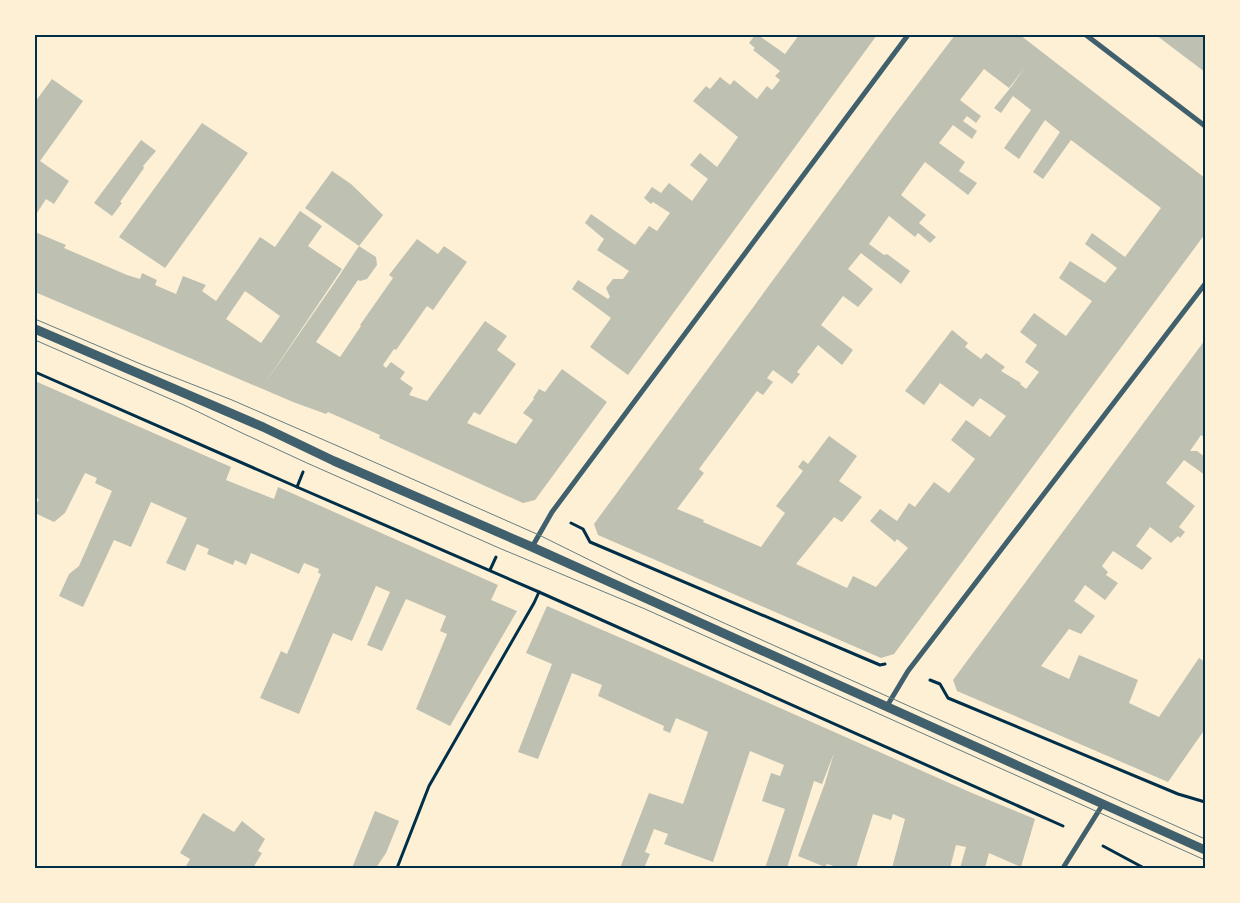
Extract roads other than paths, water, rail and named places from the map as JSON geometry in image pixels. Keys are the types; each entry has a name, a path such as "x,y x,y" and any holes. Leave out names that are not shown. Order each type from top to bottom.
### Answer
{"street":[{"path":"532,547 552,512 908,35"},
{"path":"1086,35 1205,126"},
{"path":"887,706 908,671 1205,284"},
{"path":"35,329 263,427 334,461 532,547 1205,850"},
{"path":"1063,868 1103,804"}],"tram line":[{"path":"35,319 232,400 539,535 632,581 724,623 1205,839"},
{"path":"35,340 184,405 307,463 499,548 645,609 1205,860"}]}
